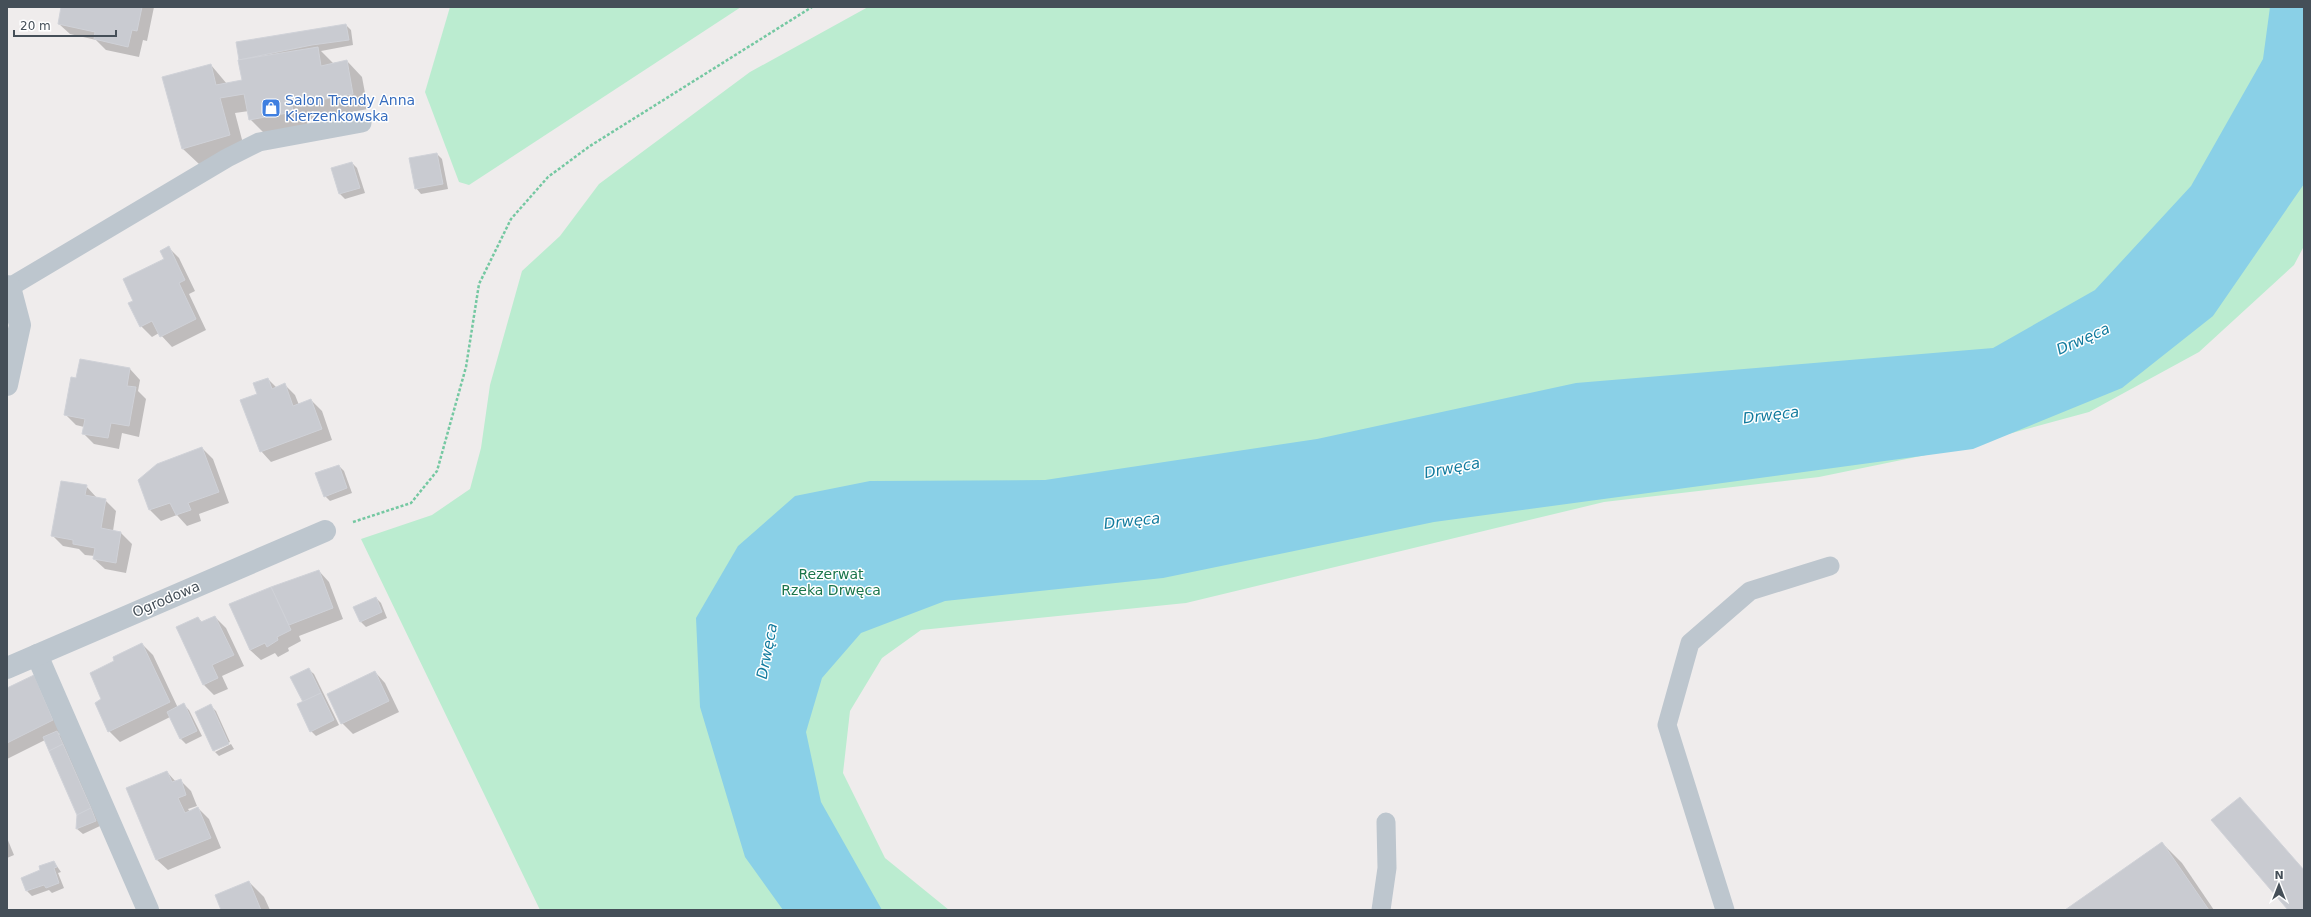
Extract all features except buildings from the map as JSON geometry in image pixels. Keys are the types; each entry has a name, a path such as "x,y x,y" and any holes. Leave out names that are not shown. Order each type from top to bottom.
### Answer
{"street":[{"path":"7,385 20,325 9,286"},
{"name":"Ogrodowa","path":"7,668 325,531"},
{"path":"37,655 148,910"}],"lane":[{"path":"9,286 227,158 259,142 362,123"},
{"path":"1725,910 1668,725 1690,643 1750,591 1830,566"},
{"path":"1381,910 1387,868 1386,822"}],"path":[{"path":"325,531 411,504 437,471 466,367 479,284 511,219 548,177 590,146 812,7"}],"green space":[{"path":"450,7 741,7 469,185 459,182 425,92"},
{"path":"868,7 2304,7 2304,246 2294,265 2199,352 2089,412 1950,450 1819,477 1604,502 1186,603 921,630 882,658 850,711 843,773 885,858 949,910 540,910 361,539 432,515 470,489 481,448 490,385 522,271 560,236 599,184 750,72"}],"water":[{"name":"Rezerwat Rzeka Drwęca","path":"2270,7 2304,7 2304,184 2213,316 2122,388 1973,449 1434,522 1163,578 945,601 861,633 822,678 806,732 821,802 882,910 783,910 745,857 700,707 696,618 738,546 795,496 870,481 1045,480 1317,439 1576,383 1993,348 2095,290 2191,186 2263,59"}],"place":[{"name":"Salon Trendy Anna Kierzenkowska","path":"271,108"}],"water label":[{"name":"Drwęca","path":"2083,339"},
{"name":"Drwęca","path":"1771,415"},
{"name":"Drwęca","path":"1452,468"},
{"name":"Drwęca","path":"1132,521"},
{"name":"Drwęca","path":"767,651"}]}
